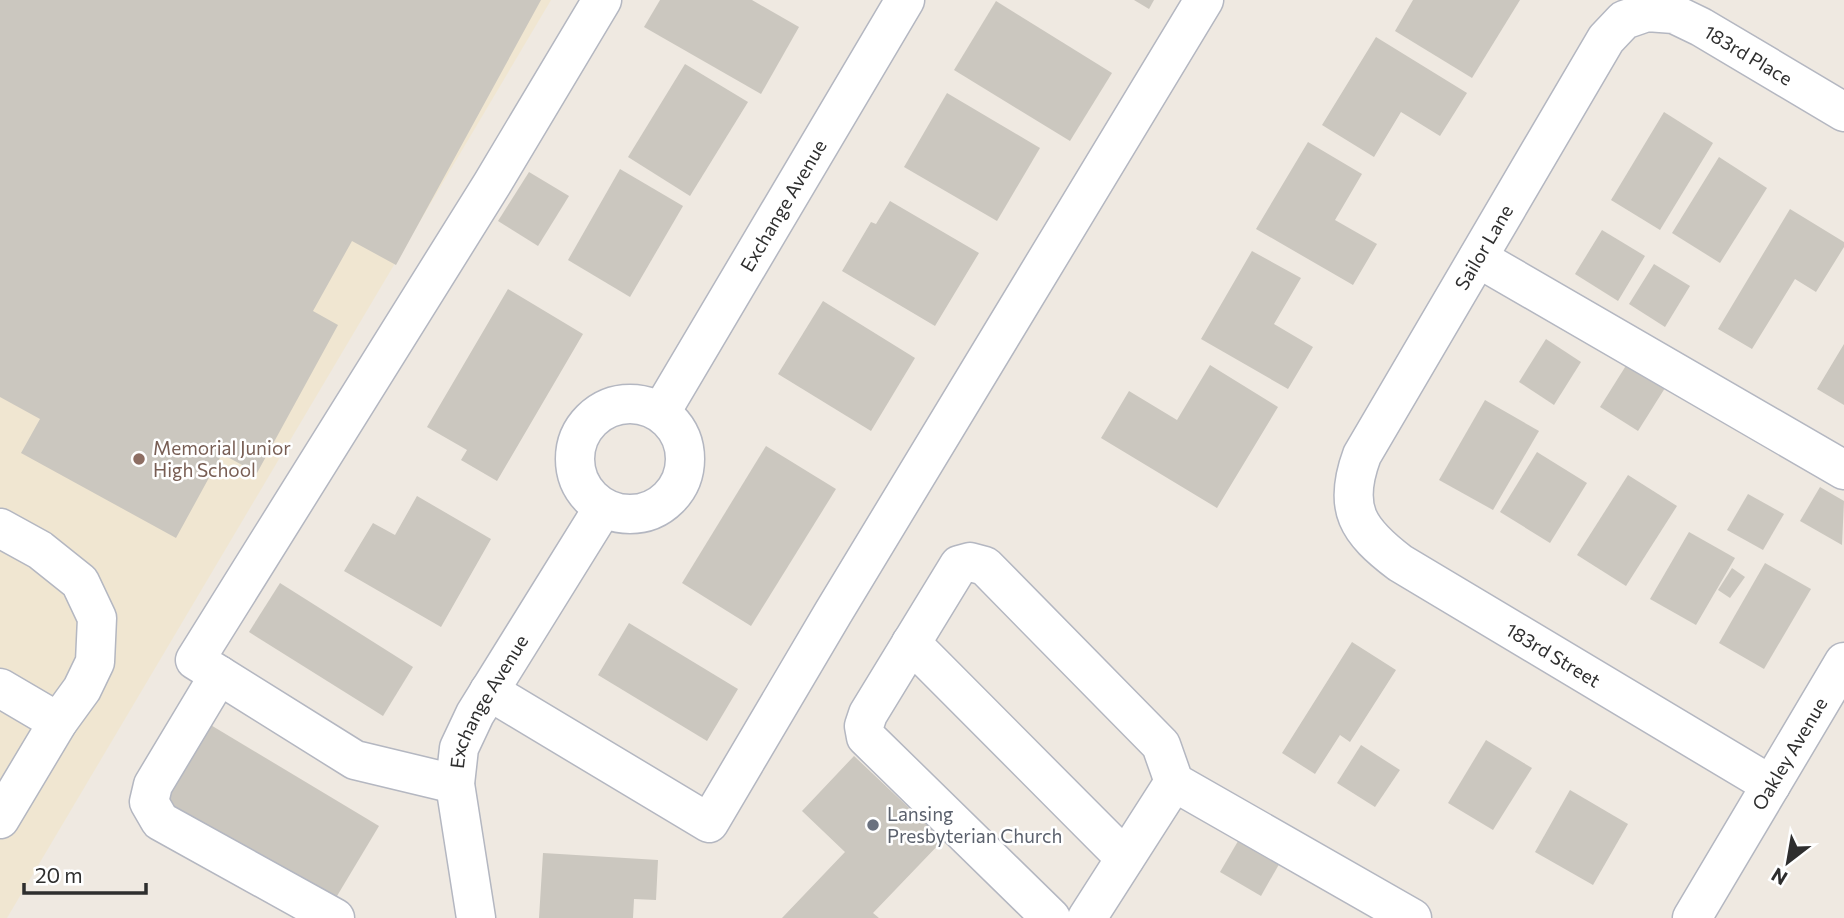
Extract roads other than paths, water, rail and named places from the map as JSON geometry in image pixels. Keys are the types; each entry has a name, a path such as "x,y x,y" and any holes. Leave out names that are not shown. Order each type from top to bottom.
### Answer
{"street":[{"path":"455,785 355,760 195,660 492,184 602,0"},
{"name":"Exchange Avenue","path":"660,412 905,0"},
{"path":"489,691 709,823 1204,0"},
{"name":"183rd Place","path":"1647,12 1674,14 1701,27 1844,112"},
{"name":"Sailor Lane","path":"1354,507 1353,477 1362,455 1606,39 1624,20 1647,12"},
{"path":"1478,258 1844,470"},
{"path":"617,405 644,405 660,412 674,425 683,442 686,460 682,479 672,495 658,507 640,514 621,514 603,508 589,497 579,481 574,464 575,447 582,430 593,417 617,405"},
{"name":"183rd Street","path":"1354,507 1361,528 1400,563 1771,785"},
{"name":"Exchange Avenue","path":"476,918 455,785 459,748 489,691 603,508"},
{"path":"0,528 40,550 80,582 97,618 95,662 82,690 58,722 0,819"},
{"path":"1051,918 866,737 864,726 868,714 959,565 970,562 985,566 1161,745 1174,782 1412,918"},
{"path":"911,643 1125,858"},
{"name":"Oakley Avenue","path":"1692,918 1844,662"},
{"path":"219,675 153,785 149,802 160,821 335,918"},
{"path":"0,688 58,722"},
{"path":"1087,918 1174,782"}],"place":[{"name":"Memorial Junior High School","path":"139,459"},
{"name":"Lansing Presbyterian Church","path":"873,825"}]}
